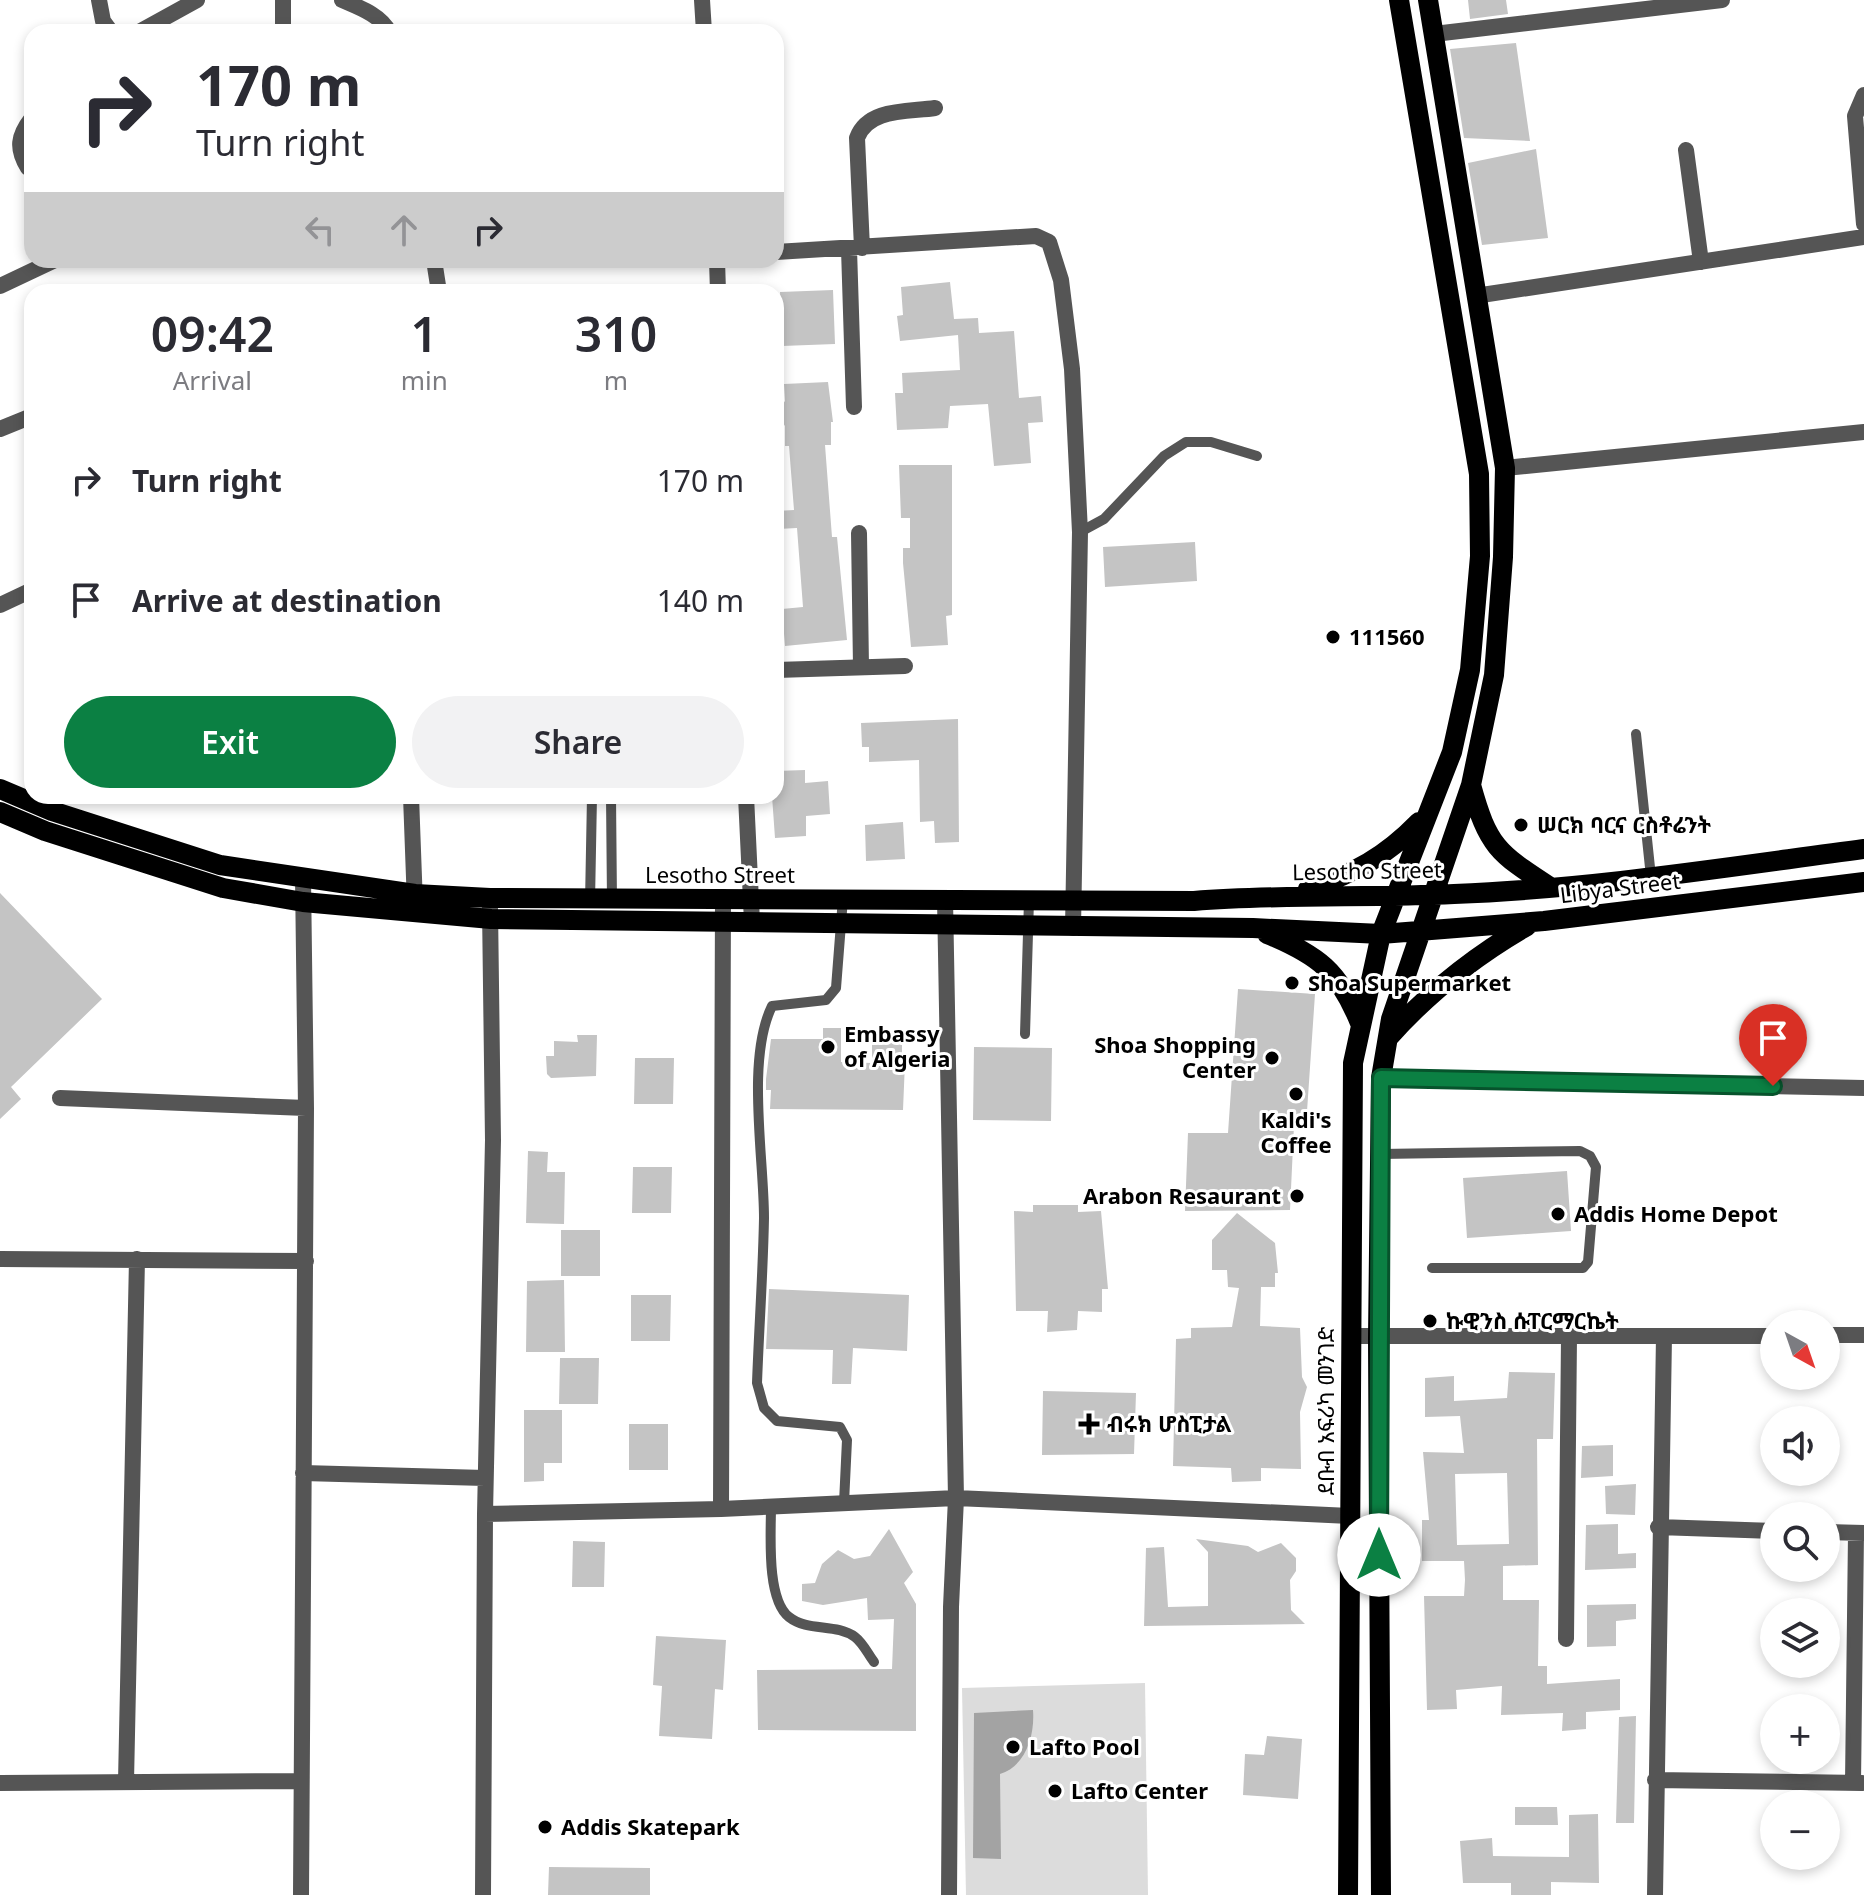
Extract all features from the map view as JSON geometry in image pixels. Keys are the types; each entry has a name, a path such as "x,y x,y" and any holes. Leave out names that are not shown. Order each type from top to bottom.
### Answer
{"main road":[{"name":"ደቡብ አፍሪካ መንገድ","path":"1348,1895 1353,1063 1381,934 1394,894 1452,752 1470,670 1480,556 1479,474 1399,0"},
{"path":"1381,1895 1378,1338 1381,1078 1388,1038 1431,894 1471,785 1494,675 1503,557 1505,468 1428,0"},
{"path":"1471,785 1479,816 1499,850 1506,859 1550,887"},
{"name":"Lesotho Street","path":"0,789 24,799"},
{"name":"Lesotho Street","path":"38,804 220,865 303,878 491,919 612,910 752,922 1253,928 1381,934"},
{"path":"1288,896 1340,878 1392,850 1427,813"},
{"name":"Lesotho Street","path":"2,816 223,888 303,902 415,904 490,898 590,910"},
{"name":"Libya Street","path":"1454,894 1651,877 1864,849"},
{"name":"Libya Street","path":"1381,934 1532,922 1864,882"},
{"name":"Lesotho Street","path":"612,910 723,897 1194,901 1288,896 1454,894"},
{"path":"1388,1038 1418,1005 1480,952 1532,922"},
{"path":"1253,928 1305,949 1332,971 1348,991 1360,1023"}],"street":[{"path":"99,0 105,24"},
{"path":"154,24 197,0"},
{"path":"283,0 283,24"},
{"path":"342,0 362,8 385,24"},
{"path":"702,0 704,24"},
{"path":"1434,34 1722,0"},
{"path":"1864,95 1855,116 1864,224"},
{"path":"854,407 857,138 860,129 872,117 935,108"},
{"path":"24,128 19,135 20,155 24,162"},
{"path":"1686,150 1701,262"},
{"path":"784,252 1036,236 1049,242 1061,280 1072,369 1080,532 1073,928"},
{"path":"1475,296 1864,237"},
{"path":"0,286 38,268"},
{"path":"0,429 24,419"},
{"path":"1505,468 1864,432"},
{"path":"859,533 861,667"},
{"path":"0,605 24,594"},
{"path":"784,670 905,666"},
{"path":"411,804 415,904"},
{"path":"746,804 752,922"},
{"path":"301,1895 306,1261 303,878"},
{"path":"721,1509 723,897"},
{"path":"483,1895 485,1478 493,1140 490,898"},
{"path":"945,899 956,1498 951,1607 949,1895"},
{"path":"1381,1078 1864,1088"},
{"path":"60,1098 306,1108"},
{"path":"0,1259 306,1261"},
{"path":"126,1782 137,1259"},
{"path":"1840,1335 1864,1335"},
{"path":"1351,1336 1760,1336"},
{"path":"1655,1895 1658,1527 1664,1336"},
{"path":"1566,1639 1569,1337"},
{"path":"303,1473 485,1478"},
{"path":"485,1514 721,1509 956,1498 1350,1516"},
{"path":"1658,1527 1760,1531"},
{"path":"1655,1780 1859,1783 1860,1533 1840,1532"},
{"path":"0,1783 301,1781"}],"lane":[{"path":"1080,532 1104,519 1164,456 1186,442 1211,442 1257,456"},
{"path":"1636,734 1651,877"},
{"path":"2,816 20,798"},
{"path":"590,910 592,804"},
{"path":"611,804 612,910"},
{"path":"843,898 836,988 826,1000 772,1006 765,1020 759,1083 764,1217 757,1383 764,1408 777,1421 840,1427 847,1440 844,1503"},
{"path":"1025,1034 1029,900"},
{"path":"1380,1154 1580,1151 1590,1156 1596,1167 1588,1262 1583,1268 1432,1268"},
{"path":"771,1506 771,1562 781,1605 789,1616 797,1620 841,1629 857,1639 874,1662"}],"shaded area":[{"name":"Lafto Center","path":"1145,1683 1148,1895 966,1895 962,1688"},
{"path":"1033,1710 1027,1748 1016,1764 1000,1774 1001,1859 973,1858 974,1713"}],"building":[{"path":"1468,0 1506,0 1508,14 1470,19"},
{"path":"1516,43 1530,141 1464,138 1450,49"},
{"path":"1536,149 1548,238 1482,245 1468,163"},
{"path":"950,282 954,319 978,318 979,333 1014,331 1019,398 1041,396 1043,422 1028,423 1031,463 994,466 988,404 950,406 948,428 897,430 895,393 903,393 902,373 960,370 958,335 900,341 897,316 903,315 901,287"},
{"path":"833,290 835,344 784,346 784,292"},
{"path":"828,382 833,422 831,445 825,445 832,537 837,537 847,640 785,646 784,609 803,607 797,528 784,529 784,511 794,510 789,446 785,446 784,384"},
{"path":"899,465 952,465 952,615 946,616 948,645 911,647 903,563 903,548 910,548 910,518 901,518"},
{"path":"1195,542 1197,581 1105,587 1103,547"},
{"path":"958,719 959,842 935,843 934,821 920,822 919,760 869,762 869,747 862,747 861,723"},
{"path":"805,770 805,783 828,781 830,814 806,816 806,836 775,838 773,804 784,804 784,771"},
{"path":"903,822 905,859 866,861 865,825"},
{"path":"0,893 102,999 11,1087 21,1099 0,1119"},
{"path":"1238,989 1315,994 1306,1126 1294,1125 1290,1210 1185,1211 1188,1133 1228,1133"},
{"path":"823,1028 841,1028 841,1062 872,1063 872,1041 902,1041 902,1062 905,1062 903,1110 770,1109 771,1090 766,1090 766,1079 771,1039 823,1039"},
{"path":"577,1035 597,1035 596,1076 551,1078 547,1074 546,1056 554,1056 554,1041 578,1042"},
{"path":"974,1047 1052,1048 1051,1121 973,1120"},
{"path":"635,1058 674,1058 673,1104 634,1104"},
{"path":"528,1151 548,1152 547,1172 565,1172 564,1224 526,1223"},
{"path":"633,1167 672,1167 671,1213 632,1213"},
{"path":"1567,1171 1571,1231 1467,1238 1463,1178"},
{"path":"1033,1205 1078,1205 1078,1212 1101,1211 1108,1289 1102,1289 1102,1312 1078,1311 1077,1330 1047,1332 1048,1311 1016,1311 1014,1211 1033,1212"},
{"path":"1237,1213 1275,1243 1278,1273 1275,1273 1275,1287 1261,1287 1260,1326 1300,1328 1302,1377 1307,1387 1300,1412 1301,1469 1261,1468 1261,1481 1232,1482 1231,1468 1173,1466 1176,1339 1191,1338 1191,1328 1232,1327 1239,1288 1228,1287 1227,1270 1212,1270 1212,1240"},
{"path":"561,1230 600,1230 600,1276 561,1276"},
{"path":"564,1280 565,1352 526,1352 527,1281"},
{"path":"769,1289 909,1295 907,1351 853,1348 851,1384 832,1384 833,1350 766,1349"},
{"path":"631,1295 671,1295 670,1341 631,1341"},
{"path":"560,1358 599,1358 598,1404 559,1404"},
{"path":"1509,1372 1555,1373 1553,1439 1537,1439 1538,1565 1503,1566 1503,1600 1539,1600 1538,1666 1547,1666 1547,1684 1620,1679 1620,1710 1586,1712 1586,1729 1562,1731 1563,1713 1501,1715 1502,1686 1456,1690 1457,1709 1427,1710 1424,1596 1464,1596 1465,1580 1464,1561 1422,1561 1422,1520 1429,1520 1423,1452 1464,1453 1460,1416 1425,1417 1425,1378 1454,1376 1454,1401 1507,1398","holes":["1507,1473 1509,1544 1457,1545 1455,1474"]},
{"name":"ብሩክ ሆስፒታል","path":"1043,1391 1136,1393 1134,1454 1042,1455"},
{"path":"524,1410 562,1410 562,1463 544,1463 544,1481 524,1482"},
{"path":"629,1424 668,1424 668,1470 629,1470"},
{"path":"1613,1445 1613,1476 1581,1478 1582,1446"},
{"path":"1636,1484 1635,1515 1606,1514 1605,1486"},
{"path":"1618,1524 1618,1554 1636,1553 1636,1568 1585,1570 1586,1525"},
{"path":"889,1529 913,1572 904,1583 916,1604 916,1731 758,1730 757,1670 892,1669 894,1619 868,1620 867,1598 823,1605 802,1601 802,1584 815,1583 822,1564 838,1550 854,1559 870,1556"},
{"path":"1196,1539 1248,1546 1258,1552 1281,1543 1296,1558 1296,1571 1290,1580 1291,1610 1305,1624 1144,1626 1146,1548 1164,1547 1168,1607 1208,1606 1208,1552"},
{"path":"573,1541 605,1542 604,1587 572,1587"},
{"path":"1636,1604 1636,1619 1616,1621 1616,1646 1587,1647 1587,1605"},
{"path":"656,1636 726,1640 723,1690 715,1689 712,1739 659,1736 662,1686 653,1685"},
{"path":"1636,1716 1634,1823 1616,1823 1619,1717"},
{"path":"1267,1736 1302,1739 1298,1799 1243,1795 1245,1754 1264,1755"},
{"path":"1515,1807 1557,1807 1558,1825 1515,1825"},
{"path":"1598,1814 1599,1883 1551,1882 1551,1895 1511,1895 1511,1883 1463,1883 1460,1841 1492,1838 1493,1856 1569,1857 1569,1815"},
{"path":"549,1867 650,1868 650,1895 548,1895"}],"place":[{"name":"111560","path":"1333,637"},
{"name":"ሠርክ ባርና ርስቶሬንት","path":"1521,825"},
{"name":"Shoa Supermarket","path":"1292,983"},
{"name":"Embassy of Algeria","path":"828,1047"},
{"name":"Shoa Shopping Center","path":"1272,1058"},
{"name":"Kaldi's Coffee","path":"1296,1094"},
{"name":"Arabon Resaurant","path":"1297,1196"},
{"name":"Addis Home Depot","path":"1558,1214"},
{"name":"ኩዊንስ ሱፐርማርኬት","path":"1430,1321"},
{"name":"ብሩክ ሆስፒታል","path":"1089,1424"},
{"name":"Lafto Pool","path":"1013,1747"},
{"name":"Lafto Center","path":"1055,1791"},
{"name":"Addis Skatepark","path":"545,1827"}],"route":[{"path":"1379,1555 1381,1078 1773,1086"}]}
